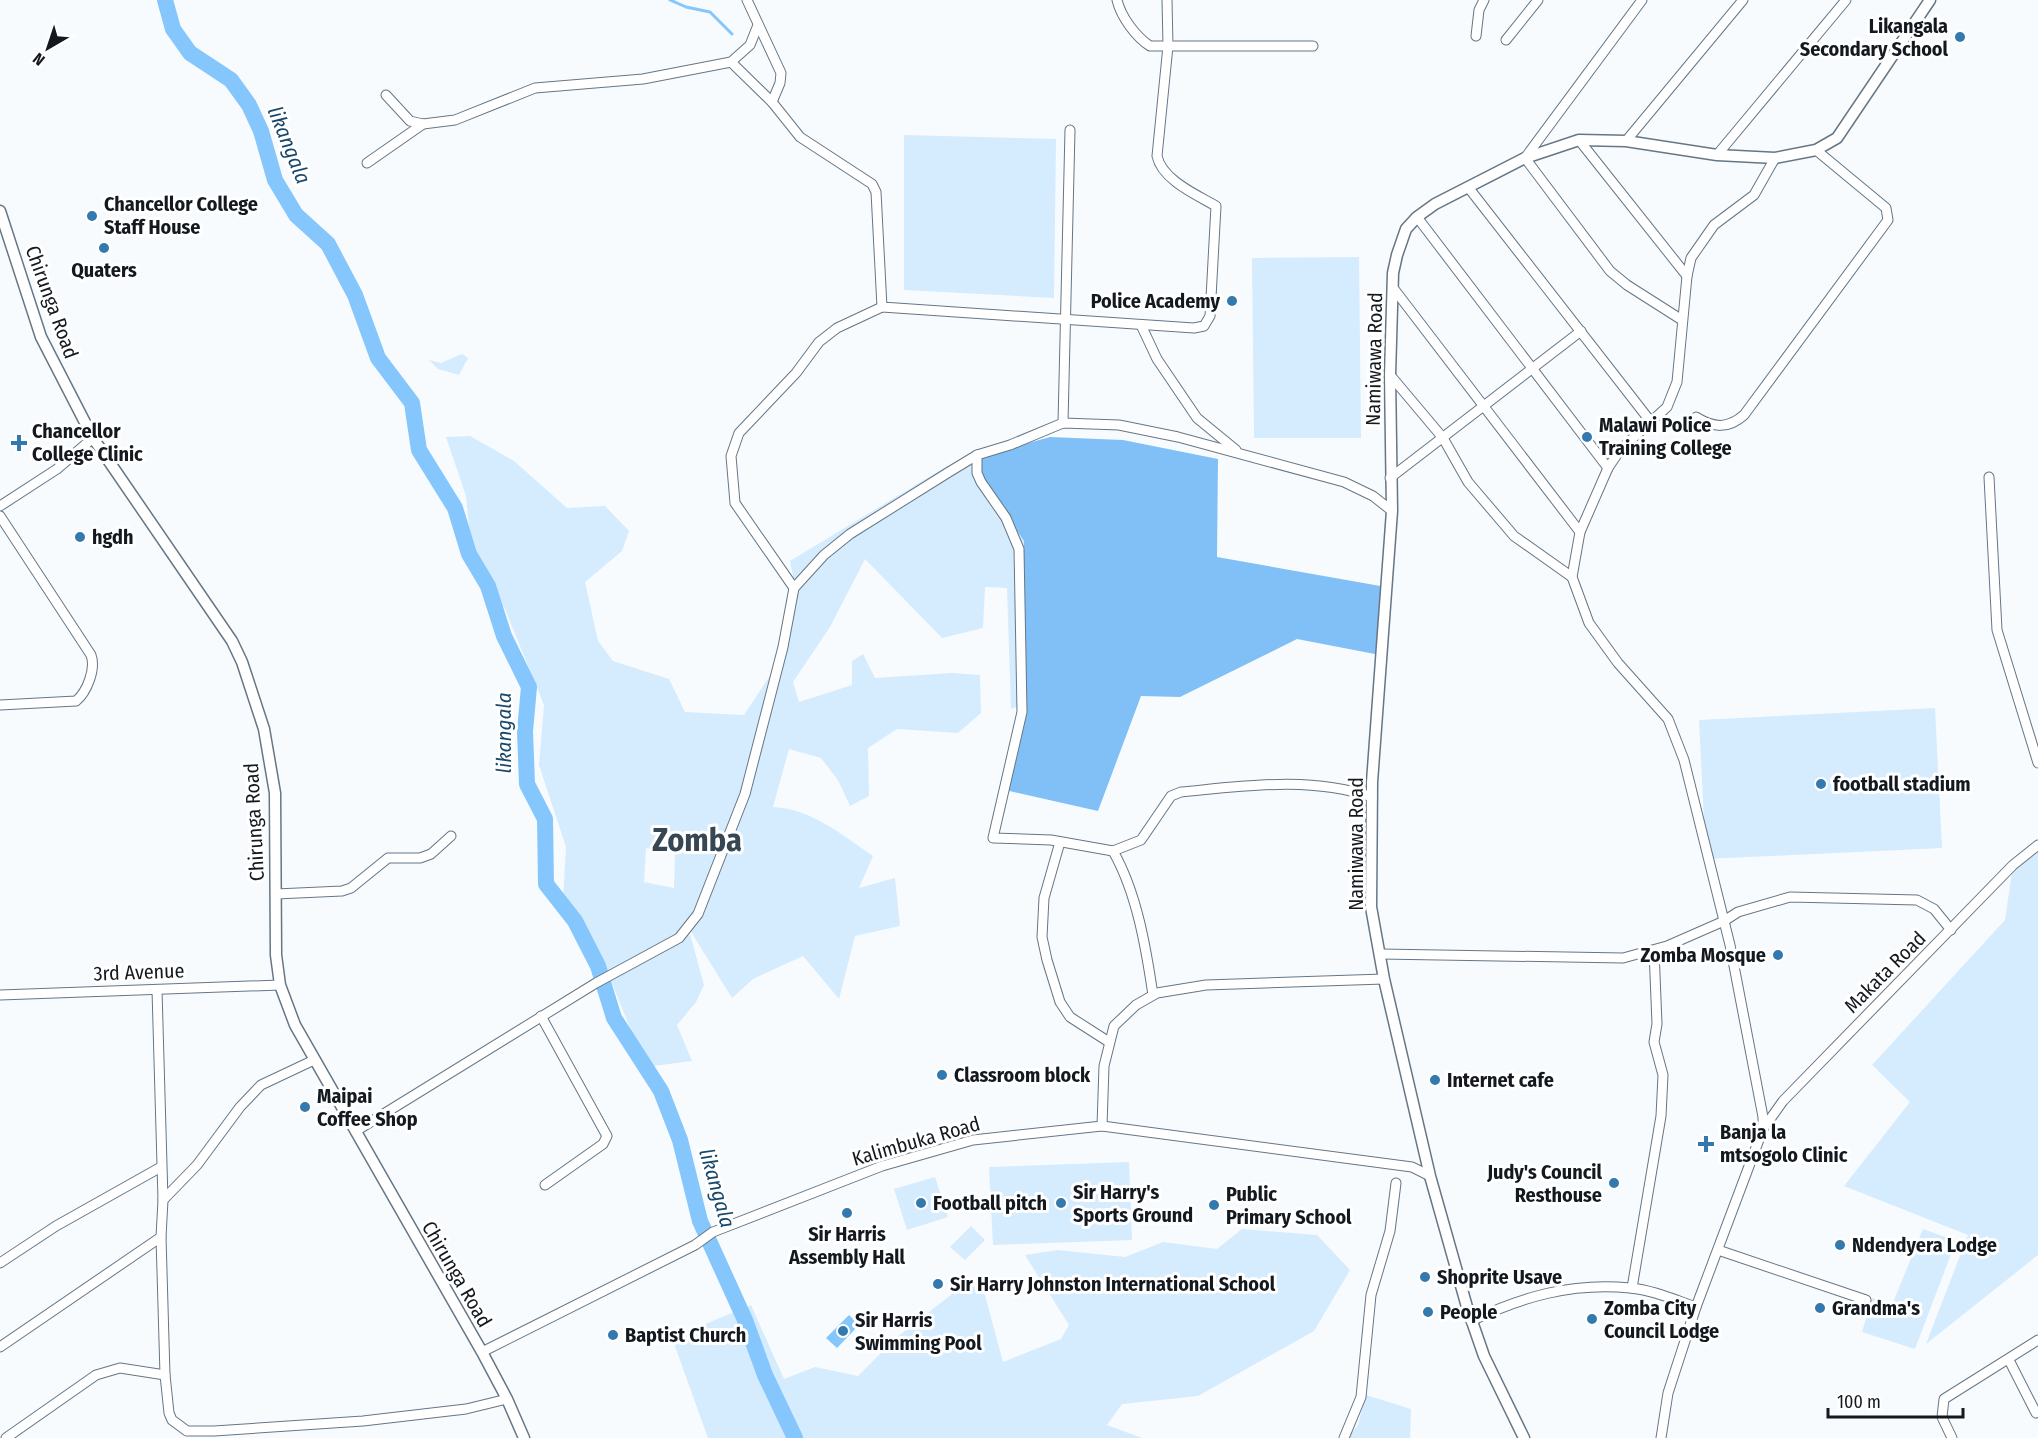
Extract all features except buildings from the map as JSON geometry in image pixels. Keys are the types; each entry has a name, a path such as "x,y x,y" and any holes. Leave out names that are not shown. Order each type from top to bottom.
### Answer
{"street":[{"path":"747,0 781,73 780,83 772,102"},
{"path":"1117,0 1121,11 1141,40 1150,46 1313,46"},
{"path":"356,1131 541,1016 617,971 668,946 680,938 698,914 747,788 794,598 794,588 735,503 731,456 739,433 796,373 819,342 837,328 882,307 1141,325 1194,328 1204,326 1210,316 1216,206 1178,182 1161,167 1157,156 1168,46 1167,0"},
{"path":"1476,36 1479,10 1484,0"},
{"path":"1506,40 1538,0"},
{"path":"1525,159 1642,0"},
{"path":"1626,141 1743,0"},
{"path":"1717,155 1846,0"},
{"path":"1608,468 1417,217 1468,187 1525,159 1579,140 1626,141 1717,155 1775,158 1816,150 1837,138 1930,0"},
{"path":"386,95 402,115 410,121 423,124 455,120 473,115 535,88 628,81 731,62 750,45 758,25"},
{"path":"731,62 772,102 811,146 840,165 867,178 872,184 876,192 882,307"},
{"path":"367,163 423,124"},
{"path":"1063,423 1070,130"},
{"path":"1579,140 1686,276"},
{"path":"1696,417 1714,426 1724,426 1734,424 1744,415 1888,220 1886,208 1816,150"},
{"path":"1763,1129 1724,921 1684,760 1668,719 1618,663 1589,623 1572,577 1580,532 1608,468 1620,450 1667,407 1677,382 1686,276 1691,258 1714,225 1754,195 1775,158"},
{"path":"1525,159 1610,271 1627,285 1682,320"},
{"path":"1468,187 1651,422"},
{"name":"Chirunga Road","path":"0,211 41,336 93,438 232,641 250,681 264,729 275,793 276,955 280,985 295,1025 482,1352 524,1438"},
{"name":"Namiwawa Road","path":"1417,217 1406,229 1393,273 1390,375 1392,511 1372,797 1371,907 1384,979 1430,1176 1471,1321 1484,1356 1524,1438"},
{"path":"1394,290 1580,532"},
{"path":"1141,325 1157,359 1197,418 1210,432 1243,455"},
{"path":"1390,478 1581,331"},
{"path":"1390,375 1443,438 1468,482 1514,536 1572,577"},
{"path":"794,588 824,555 850,534 977,455 1010,445 1063,423 1141,428 1344,482 1373,496 1392,511"},
{"path":"0,506 57,469 93,438"},
{"path":"977,455 977,472 981,482 1006,518 1019,549 1022,712 993,838 1060,842 1113,851 1141,840 1171,796 1181,792 1311,783 1372,797"},
{"path":"1989,477 1997,630 2038,763"},
{"path":"0,516 91,655 93,663 84,692 76,701 0,705"},
{"path":"276,894 342,891 351,888 388,858 420,858 431,854 451,836"},
{"path":"1060,842 1044,898 1042,936 1047,960 1060,1002 1070,1017 1109,1042"},
{"name":"Makata Road","path":"1661,1438 1668,1393 1696,1308 1763,1129 1783,1101 2013,865 2038,845"},
{"path":"1113,851 1122,866 1140,925 1153,995"},
{"path":"1381,954 1616,958 1654,950 1724,921 1738,912 1790,897 1917,900 1934,909 1951,930"},
{"path":"1632,1288 1661,1116 1663,1075 1654,1042 1657,1024 1654,950"},
{"path":"1102,1126 1102,1086 1109,1042 1118,1021 1136,1005 1153,995 1206,985 1384,979"},
{"name":"3rd Avenue","path":"0,995 280,985"},
{"path":"157,990 165,1375 169,1413 179,1427 187,1431 363,1421 466,1409 507,1400"},
{"path":"541,1016 607,1136 603,1144 545,1185"},
{"path":"163,1200 198,1165 240,1107 261,1085 314,1060"},
{"name":"Kalimbuka Road","path":"482,1352 695,1245 713,1232 882,1166 973,1140 1102,1126 1412,1167 1430,1176"},
{"path":"2,1258 161,1167"},
{"path":"1344,1438 1361,1397 1371,1295 1390,1231 1396,1183"},
{"path":"0,1347 161,1237"},
{"path":"1718,1250 1866,1300"},
{"path":"1471,1321 1525,1297 1545,1292 1588,1287 1632,1288 1696,1308"},
{"path":"1952,1438 1942,1417 1944,1399 2038,1340"},
{"path":"2009,1360 2036,1413"},
{"path":"6,1438 96,1375 120,1368 165,1375"}],"shaded area":[{"path":"904,135 1056,139 1054,298 904,290"},
{"path":"1359,257 1361,438 1254,438 1252,258"},
{"path":"462,354 468,358 459,375 438,369 429,360 441,363"},
{"path":"470,436 514,461 567,508 605,506 629,531 622,551 585,582 598,641 613,661 669,679 685,712 744,715 773,671 795,586 790,561 947,466 978,457 985,484 1024,541 1023,635 1026,703 1011,709 1007,588 985,587 983,628 942,638 865,559 830,627 793,682 799,702 852,685 852,661 863,654 875,678 952,673 980,675 981,713 958,733 897,729 868,748 869,796 850,806 838,780 821,758 789,749 773,807 814,818 873,856 859,888 895,878 900,926 855,936 839,999 803,956 753,979 732,998 688,927 704,985 696,1002 677,1025 692,1061 653,1066 638,1048 600,953 563,899 566,847 539,765 544,705 505,609 483,576 470,537 466,496 446,437","holes":["646,848 675,852 674,888 644,882"]},
{"path":"1050,437 1123,440 1218,459 1217,557 1386,587 1380,655 1297,639 1180,697 1141,696 1098,811 1005,790 1026,703 1023,635 1024,541 985,484 978,457"},
{"name":"football stadium","path":"1935,708 1942,848 1706,859 1699,720"},
{"path":"2038,845 2038,1255 1926,1344 1968,1235 1844,1186 1910,1102 1872,1065 2005,920 2013,865"},
{"name":"Sir Harry's Sports Ground","path":"1129,1162 1132,1240 993,1245 989,1167"},
{"name":"Football pitch","path":"935,1177 948,1217 907,1230 894,1189"},
{"path":"971,1226 985,1240 965,1260 950,1247"},
{"path":"1242,1229 1317,1235 1350,1270 1314,1331 1198,1396 1122,1404 1107,1425 1142,1438 708,1438 672,1338 751,1305 784,1379 815,1367 858,1376 896,1338 952,1294 982,1284 1003,1362 1061,1339 1069,1325 1025,1255 1058,1250 1125,1257 1163,1242 1217,1249"},
{"path":"1923,1229 1956,1241 1915,1349 1862,1332 1872,1298 1892,1305"},
{"name":"Sir Harris Swimming Pool","path":"849,1315 859,1325 837,1348 826,1338"},
{"path":"1366,1395 1411,1409 1410,1438 1348,1438 1358,1425"}],"waterway":[{"name":"likangala","path":"165,0 173,29 190,53 231,80 249,105 261,131 275,180 296,215 328,244 355,295 378,358 412,403 419,450 455,508 469,554 488,586 504,636 529,687 525,731 527,784 545,819 546,884 575,921 598,966 614,1018 661,1091 680,1140 700,1221 745,1320 765,1375 795,1438"},
{"path":"670,0 686,7 710,12 732,34"}],"place":[{"name":"Likangala Secondary School","path":"1960,37"},
{"name":"Chancellor College Staff House","path":"92,216"},
{"name":"Quaters","path":"104,248"},
{"name":"Police Academy","path":"1232,301"},
{"name":"Malawi Police Training College","path":"1587,437"},
{"name":"Chancellor College Clinic","path":"19,443"},
{"name":"hgdh","path":"80,537"},
{"name":"football stadium","path":"1821,784"},
{"name":"Zomba Mosque","path":"1778,955"},
{"name":"Classroom block","path":"942,1075"},
{"name":"Internet cafe","path":"1435,1080"},
{"name":"Maipai Coffee Shop","path":"305,1107"},
{"name":"Banja la mtsogolo Clinic","path":"1706,1144"},
{"name":"Judy's Council Resthouse","path":"1614,1183"},
{"name":"Football pitch","path":"921,1203"},
{"name":"Sir Harry's Sports Ground","path":"1061,1203"},
{"name":"Public Primary School","path":"1214,1205"},
{"name":"Sir Harris Assembly Hall","path":"847,1213"},
{"name":"Ndendyera Lodge","path":"1840,1245"},
{"name":"Shoprite Usave","path":"1425,1277"},
{"name":"Sir Harry Johnston International School","path":"938,1284"},
{"name":"Grandma's","path":"1820,1308"},
{"name":"People","path":"1428,1312"},
{"name":"Zomba City Council Lodge","path":"1592,1319"},
{"name":"Sir Harris Swimming Pool","path":"843,1331"},
{"name":"Baptist Church","path":"613,1335"}],"district":[{"name":"Zomba","path":"697,840"}]}
